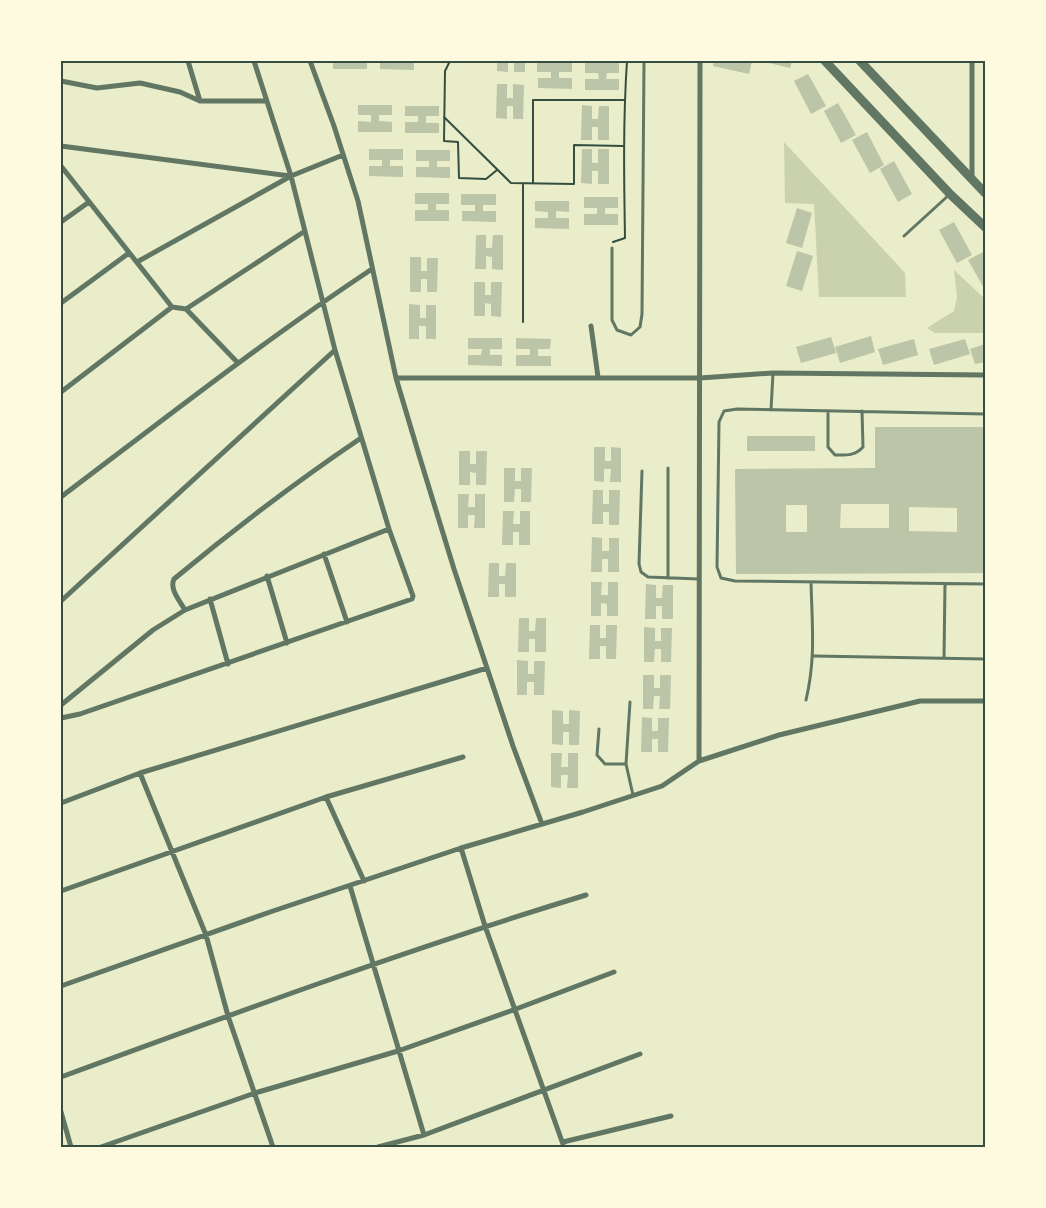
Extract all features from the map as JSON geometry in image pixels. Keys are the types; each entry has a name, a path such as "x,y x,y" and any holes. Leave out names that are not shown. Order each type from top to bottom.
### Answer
{"street":[{"path":"188,61 200,101"},
{"path":"61,718 80,714 228,664 412,599 413,596 389,529 361,438 335,350 291,176 254,61"},
{"path":"310,61 358,201 396,378 454,569 542,824"},
{"path":"699,762 700,61"},
{"path":"825,61 950,194 985,227"},
{"path":"860,61 985,193"},
{"path":"972,61 972,180"},
{"path":"61,82 97,88 140,83 180,92 200,101 266,101"},
{"path":"61,146 291,176"},
{"path":"137,262 291,176 343,155"},
{"path":"61,166 172,306 186,309 238,363"},
{"path":"61,222 89,202"},
{"path":"186,309 305,231"},
{"path":"61,303 129,253"},
{"path":"61,497 238,363 372,269"},
{"path":"61,392 172,306"},
{"path":"591,326 598,378"},
{"path":"61,601 335,350"},
{"path":"396,378 700,378 773,373 985,375"},
{"path":"184,610 173,587 174,579 253,515 361,438"},
{"path":"61,704 153,630 184,610 389,529"},
{"path":"324,554 347,622"},
{"path":"267,576 287,643"},
{"path":"210,599 228,664"},
{"path":"61,803 140,773 487,668"},
{"path":"61,986 272,910 350,886 461,848 583,812 662,786 699,762 779,735 912,703 985,701"},
{"path":"61,891 326,797 463,757"},
{"path":"140,773 206,935 228,1016 273,1147"},
{"path":"326,797 364,881"},
{"path":"461,848 485,926 563,1144 671,1116"},
{"path":"350,886 424,1135"},
{"path":"61,1077 485,926 586,895"},
{"path":"101,1147 255,1093 398,1051 614,972"},
{"path":"378,1147 424,1135 640,1054"},
{"path":"61,1112 71,1147"}],"lane":[{"path":"612,248 612,320 617,330 631,335 640,327 642,314 644,61"},
{"path":"904,236 950,194"},
{"path":"771,410 773,373"},
{"path":"985,414 737,409 724,411 719,422 717,567 721,578 735,581 985,584"},
{"path":"828,411 828,447 830,452 835,455 849,455 858,452 863,446 862,411"},
{"path":"668,468 668,578"},
{"path":"642,471 639,564 641,572 648,578 700,579"},
{"path":"806,700 814,656 811,582"},
{"path":"944,658 945,584"},
{"path":"814,656 985,659"},
{"path":"630,702 626,764 633,795"},
{"path":"599,729 597,755 605,764 626,764"}],"path":[{"path":"450,61 445,71 444,141 458,142 459,178 486,179 497,170"},
{"path":"612,248 613,242 625,238 624,100 627,61"},
{"path":"533,183 533,100 624,100"},
{"path":"444,117 511,183 574,184 574,145 624,146"},
{"path":"523,183 523,322"}],"green space":[{"path":"784,142 905,273 906,297 819,297 814,204 785,203"},
{"path":"954,270 985,299 985,333 935,333 927,328 954,311 957,297"}],"building":[{"path":"333,61 367,61 367,69 333,69"},
{"path":"380,61 414,61 414,70 380,69"},
{"path":"497,61 508,61 508,72 497,71"},
{"path":"514,61 525,61 525,72 514,72"},
{"path":"537,61 572,61 572,72 559,72 559,78 572,78 572,89 538,88 538,78 551,78 551,72 537,72"},
{"path":"714,61 752,61 749,74 713,66"},
{"path":"761,61 792,61 790,68"},
{"path":"585,62 619,63 619,73 607,73 606,79 619,79 619,90 585,90 585,79 599,79 598,73 585,73"},
{"path":"808,74 826,106 811,114 794,81"},
{"path":"497,84 507,84 507,98 513,98 513,84 524,85 523,119 513,119 513,106 507,106 507,119 496,118"},
{"path":"838,103 856,135 841,143 824,111"},
{"path":"358,105 392,105 392,115 379,115 379,121 392,122 392,132 358,132 358,121 371,122 371,115 358,115"},
{"path":"582,105 592,106 592,119 598,119 599,106 609,106 609,140 598,140 598,127 592,127 592,140 581,140"},
{"path":"405,106 439,106 439,116 426,116 426,123 439,123 439,133 405,133 405,122 418,122 418,116 405,116"},
{"path":"867,132 884,165 870,173 852,140"},
{"path":"369,149 403,149 403,160 390,160 390,166 403,166 403,177 369,176 369,166 382,166 382,160 369,160"},
{"path":"582,149 592,149 592,163 598,163 598,149 609,149 609,184 598,184 598,171 592,171 592,184 581,183"},
{"path":"416,150 450,150 450,161 437,161 437,167 450,167 450,178 416,177 416,167 429,167 429,161 416,161"},
{"path":"894,161 912,194 898,202 880,169"},
{"path":"415,193 449,193 449,204 436,204 436,210 449,210 449,221 415,221 415,210 428,210 428,204 415,204"},
{"path":"461,194 496,194 496,205 483,205 483,211 496,211 496,222 462,221 462,211 475,211 475,205 461,205"},
{"path":"584,197 618,197 618,208 605,208 605,214 618,214 618,225 584,225 584,214 597,214 597,208 584,208"},
{"path":"535,201 569,201 569,212 556,211 556,218 569,218 569,229 535,228 535,218 548,218 548,212 535,211"},
{"path":"797,208 812,213 802,248 786,243"},
{"path":"954,222 972,255 957,263 939,230"},
{"path":"476,235 486,235 486,248 492,248 493,235 503,235 503,270 492,269 492,257 486,256 486,269 475,269"},
{"path":"797,251 813,256 802,291 786,286"},
{"path":"983,252 985,256 985,290 968,260"},
{"path":"410,257 421,257 421,271 427,271 427,258 438,258 437,292 427,292 427,279 421,279 421,292 410,292"},
{"path":"474,282 485,282 485,295 491,295 491,282 502,282 501,317 491,316 491,304 485,303 485,316 474,316"},
{"path":"409,304 420,305 420,318 426,318 426,305 436,305 436,339 426,339 426,326 419,326 419,339 409,339"},
{"path":"871,336 875,352 840,363 835,347"},
{"path":"831,337 836,353 801,363 796,347"},
{"path":"468,338 502,338 502,349 490,349 490,355 502,355 502,366 468,365 468,355 481,355 482,349 468,349"},
{"path":"516,338 551,339 550,349 538,349 538,356 551,356 551,366 516,366 516,355 530,355 530,349 516,349"},
{"path":"914,339 918,355 883,365 878,349"},
{"path":"965,339 970,354 934,365 929,349"},
{"path":"985,344 985,362 975,364 970,349"},
{"path":"875,427 985,427 985,573 736,574 735,469 875,468","holes":["841,504 889,504 889,528 840,528","786,505 807,505 807,532 786,532","909,507 957,508 957,532 909,531"]},
{"path":"747,436 815,436 815,451 747,451"},
{"path":"594,447 605,447 605,461 611,461 611,447 621,448 621,482 610,482 611,469 604,469 604,482 594,481"},
{"path":"459,451 470,451 470,464 476,464 476,451 487,451 486,485 476,485 476,473 470,472 470,485 459,485"},
{"path":"504,468 515,468 515,481 521,481 521,468 532,468 531,502 521,502 521,489 515,489 514,502 504,502"},
{"path":"593,490 603,490 603,504 609,504 609,490 620,490 619,525 609,525 609,512 603,512 603,524 592,524"},
{"path":"458,494 469,494 468,507 475,507 475,494 485,494 485,528 474,528 475,515 468,515 468,528 458,528"},
{"path":"503,511 514,511 513,524 520,524 520,511 530,511 530,545 519,545 519,532 513,532 513,545 502,545"},
{"path":"592,537 602,538 602,551 609,551 609,538 619,538 619,572 608,572 608,559 602,559 602,572 591,572"},
{"path":"489,563 499,563 499,576 505,576 506,563 516,563 516,597 505,597 505,584 499,584 499,597 488,597"},
{"path":"591,582 602,582 601,595 608,595 608,582 618,582 618,616 607,616 607,604 601,603 601,616 591,616"},
{"path":"646,584 656,585 656,598 662,598 663,585 673,585 673,619 662,619 662,606 656,606 656,619 645,619"},
{"path":"519,618 529,618 529,631 535,631 536,618 546,618 546,652 535,652 535,639 529,639 529,652 518,652"},
{"path":"590,625 600,625 600,638 606,638 606,625 617,625 616,659 606,659 606,646 600,646 600,659 589,659"},
{"path":"644,627 655,628 655,641 661,641 661,628 672,628 671,662 661,662 661,649 655,649 654,662 644,662"},
{"path":"517,660 528,661 528,674 534,674 534,661 545,661 544,695 534,695 534,682 527,682 527,695 517,695"},
{"path":"643,675 654,675 654,688 660,688 660,675 671,675 670,709 659,709 660,696 654,696 653,709 643,709"},
{"path":"552,710 563,711 563,724 569,724 569,710 580,711 579,745 569,745 569,732 563,732 563,745 552,744"},
{"path":"642,717 652,718 652,731 658,731 658,718 669,718 668,752 658,752 658,739 652,739 652,752 641,752"},
{"path":"551,753 562,753 561,767 568,767 568,753 578,753 578,788 567,788 568,775 561,775 561,788 551,787"}]}
